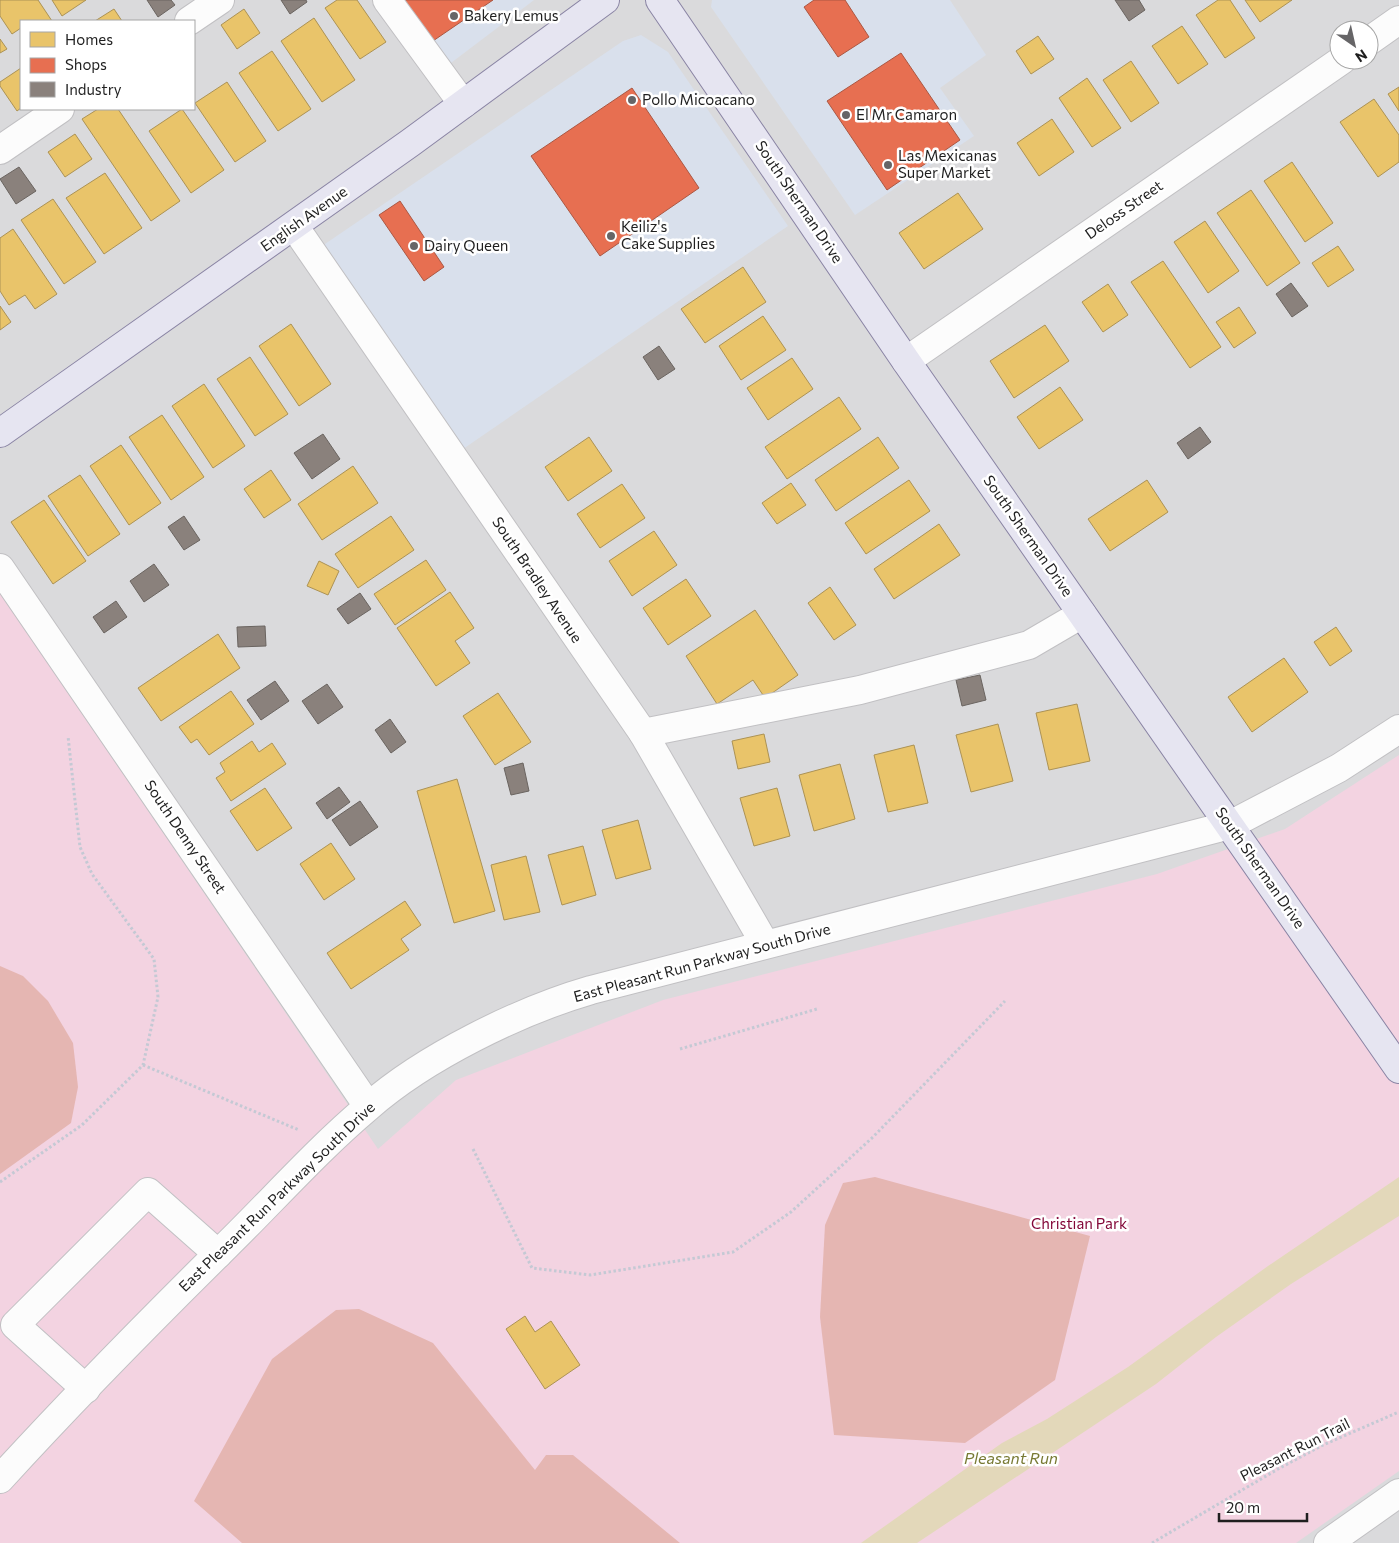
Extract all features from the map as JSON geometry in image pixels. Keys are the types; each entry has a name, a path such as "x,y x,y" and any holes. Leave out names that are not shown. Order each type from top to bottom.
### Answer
{"main road":[{"name":"English Avenue","path":"0,434 294,226 605,0"},
{"name":"South Sherman Drive","path":"660,0 906,361 1399,1069"}],"street":[{"path":"190,20 220,0"},
{"path":"387,0 462,104"},
{"path":"1379,34 1399,20"},
{"name":"Deloss Street","path":"906,361 1329,69"},
{"path":"0,150 59,110"},
{"name":"South Bradley Avenue","path":"294,226 643,733 765,944"},
{"name":"South Denny Street","path":"0,568 368,1106"},
{"path":"643,733 860,690 1029,645 1082,614"},
{"name":"East Pleasant Run Parkway South Drive","path":"0,1479 218,1254 368,1106 429,1064 477,1037 539,1009 584,992 1230,825 1339,768 1399,728"},
{"path":"86,1389 15,1325 148,1192 218,1254"},
{"path":"1328,1543 1399,1493"}],"path":[{"path":"0,1182 82,1125 143,1065 158,997 154,959 92,874 80,847 68,736"},
{"path":"473,1149 532,1268 590,1275 733,1252 791,1212 873,1138 1005,1000"},
{"path":"680,1049 817,1009"},
{"path":"143,1065 304,1132"},
{"name":"Pleasant Run Trail","path":"1152,1543 1278,1468 1323,1445 1399,1412"}],"shaded area":[{"name":"Christian Park","path":"0,0 1399,0 1399,1543 0,1543"},
{"path":"393,0 534,0 439,72"},
{"path":"712,0 950,0 986,55 940,88 974,136 855,215 711,7"},
{"path":"641,35 668,52 788,226 463,449 322,246 623,41"},
{"path":"0,966 23,976 48,1001 73,1043 78,1087 71,1123 0,1174"},
{"path":"875,1177 1090,1236 1055,1380 965,1443 834,1435 820,1317 825,1225 843,1183"},
{"path":"359,1309 433,1343 535,1470 546,1455 573,1455 680,1543 242,1543 194,1501 272,1359 336,1310"}],"green space":[{"name":"Christian Park","path":"0,593 378,1149 456,1080 663,1000 1157,874 1285,829 1399,755 1399,1471 1296,1543 0,1543"}],"water":[{"name":"Pleasant Run","path":"1399,1177 1399,1216 1291,1284 1216,1337 1156,1384 917,1543 861,1543 1002,1443 1047,1419 1128,1367 1268,1266"}],"building: Homes":[{"path":"0,0 38,0 51,20 20,20 20,29 12,34 0,16"},
{"path":"52,0 86,0 62,16"},
{"path":"337,0 357,0 386,42 360,59 325,8"},
{"path":"1218,0 1230,0 1255,38 1225,58 1196,15"},
{"path":"1245,0 1292,0 1260,22"},
{"path":"114,9 121,20 97,20"},
{"path":"244,9 260,33 237,49 221,25"},
{"path":"314,18 355,80 322,102 281,41"},
{"path":"1182,26 1208,64 1178,84 1152,46"},
{"path":"1038,36 1054,59 1031,74 1016,51"},
{"path":"0,39 7,49 0,53"},
{"path":"272,51 311,109 278,131 239,73"},
{"path":"1131,61 1159,103 1131,122 1103,80"},
{"path":"20,69 20,109 17,111 0,86 0,82"},
{"path":"1087,78 1121,128 1092,147 1059,98"},
{"path":"227,82 266,141 235,162 195,103"},
{"path":"1399,87 1399,111 1388,94"},
{"path":"1374,99 1399,135 1399,162 1378,177 1340,122"},
{"path":"96,110 119,110 180,201 151,221 82,119"},
{"path":"183,110 224,170 191,193 149,131"},
{"path":"1052,119 1074,152 1039,176 1017,143"},
{"path":"75,134 92,159 65,177 48,152"},
{"path":"1292,162 1333,223 1305,242 1264,181"},
{"path":"105,173 142,228 104,254 66,198"},
{"path":"1251,190 1300,263 1267,286 1217,213"},
{"path":"958,193 983,229 924,269 899,233"},
{"path":"53,199 96,262 64,284 21,220"},
{"path":"1205,221 1239,271 1208,293 1174,242"},
{"path":"13,229 57,294 35,309 25,295 9,305 0,291 0,238"},
{"path":"1338,246 1354,270 1328,287 1312,263"},
{"path":"1163,261 1221,347 1190,368 1131,282"},
{"path":"743,267 766,302 705,343 681,309"},
{"path":"1108,284 1128,315 1103,332 1082,302"},
{"path":"0,306 11,322 0,330"},
{"path":"1239,307 1256,333 1234,348 1216,322"},
{"path":"763,316 786,350 741,380 719,346"},
{"path":"291,324 331,384 299,406 259,346"},
{"path":"1045,325 1069,361 1014,398 990,361"},
{"path":"250,357 288,414 255,436 217,379"},
{"path":"792,358 813,389 768,420 747,388"},
{"path":"204,384 245,446 213,468 172,406"},
{"path":"1060,387 1083,420 1039,449 1017,417"},
{"path":"839,397 861,429 787,479 765,447"},
{"path":"162,415 204,477 171,500 129,437"},
{"path":"589,437 612,471 568,501 545,467"},
{"path":"878,437 899,468 836,511 815,480"},
{"path":"121,445 161,503 129,525 90,466"},
{"path":"353,466 378,503 322,540 298,504"},
{"path":"271,470 291,500 264,518 244,489"},
{"path":"80,475 120,534 88,556 48,496"},
{"path":"909,480 930,511 866,554 845,523"},
{"path":"1147,480 1168,512 1110,551 1088,519"},
{"path":"791,483 806,505 777,524 762,503"},
{"path":"622,484 645,518 600,548 577,514"},
{"path":"44,500 86,561 53,584 11,522"},
{"path":"391,516 414,550 358,588 335,554"},
{"path":"939,524 960,555 894,599 874,569"},
{"path":"654,531 677,565 632,596 609,561"},
{"path":"426,560 446,590 395,625 374,594"},
{"path":"319,561 339,571 328,595 307,586"},
{"path":"686,579 711,616 668,645 643,608"},
{"path":"830,587 856,625 834,640 808,603"},
{"path":"450,592 474,628 455,641 470,663 436,686 397,628"},
{"path":"755,610 798,675 765,698 753,680 717,704 686,656"},
{"path":"1336,627 1352,651 1330,666 1314,642"},
{"path":"218,634 240,668 161,721 138,688"},
{"path":"1284,658 1308,692 1252,732 1228,697"},
{"path":"231,691 254,724 209,755 197,739 191,743 179,727"},
{"path":"498,693 531,742 495,765 463,716"},
{"path":"1077,704 1090,761 1049,770 1036,713"},
{"path":"998,724 1013,781 971,792 956,735"},
{"path":"764,734 770,762 738,769 732,741"},
{"path":"252,741 259,752 272,743 286,764 231,801 216,778 225,772 220,763"},
{"path":"914,745 928,803 888,812 874,755"},
{"path":"840,764 855,819 814,831 799,775"},
{"path":"457,779 495,911 454,923 417,791"},
{"path":"265,788 292,828 257,851 230,811"},
{"path":"777,788 790,836 754,846 740,798"},
{"path":"638,820 651,869 616,879 602,830"},
{"path":"331,843 355,879 324,900 300,864"},
{"path":"583,846 596,895 562,905 548,855"},
{"path":"526,856 540,912 504,920 491,865"},
{"path":"405,901 421,925 401,939 409,950 351,989 327,953"},
{"path":"525,1316 535,1332 551,1321 580,1365 545,1389 506,1329"}],"building: Shops":[{"path":"398,0 493,0 430,43"},
{"path":"814,0 845,0 869,37 838,57 804,7"},
{"path":"901,53 960,140 887,190 827,101"},
{"path":"632,88 699,188 600,256 531,156"},
{"name":"Dairy Queen","path":"400,201 444,267 424,281 379,215"}],"building: Industry":[{"path":"147,0 171,0 175,5 158,17"},
{"path":"281,0 306,0 307,2 290,14"},
{"path":"1115,0 1139,0 1145,10 1129,21"},
{"path":"19,167 36,191 16,204 0,179"},
{"path":"1291,283 1308,306 1292,317 1276,294"},
{"path":"659,346 675,369 658,380 643,357"},
{"path":"1200,427 1211,442 1188,459 1177,443"},
{"path":"323,434 340,459 312,479 294,453"},
{"path":"184,516 200,540 184,550 168,527"},
{"path":"154,564 169,585 144,602 130,581"},
{"path":"360,593 371,609 348,624 337,609"},
{"path":"116,601 127,617 104,633 93,617"},
{"path":"265,626 266,646 238,647 237,627"},
{"path":"980,675 986,700 962,706 956,680"},
{"path":"275,681 289,701 261,720 247,700"},
{"path":"327,684 343,707 318,724 302,701"},
{"path":"390,719 406,742 391,753 375,730"},
{"path":"523,763 529,791 511,795 504,768"},
{"path":"339,787 350,802 327,819 316,803"},
{"path":"360,801 378,827 350,846 332,820"}],"place":[{"name":"Bakery Lemus","path":"454,16"},
{"name":"Pollo Micoacano","path":"632,100"},
{"name":"El Mr Camaron","path":"846,115"},
{"name":"Las Mexicanas Super Market","path":"888,165"},
{"name":"Keiliz's Cake Supplies","path":"611,236"},
{"name":"Dairy Queen","path":"414,246"}]}
